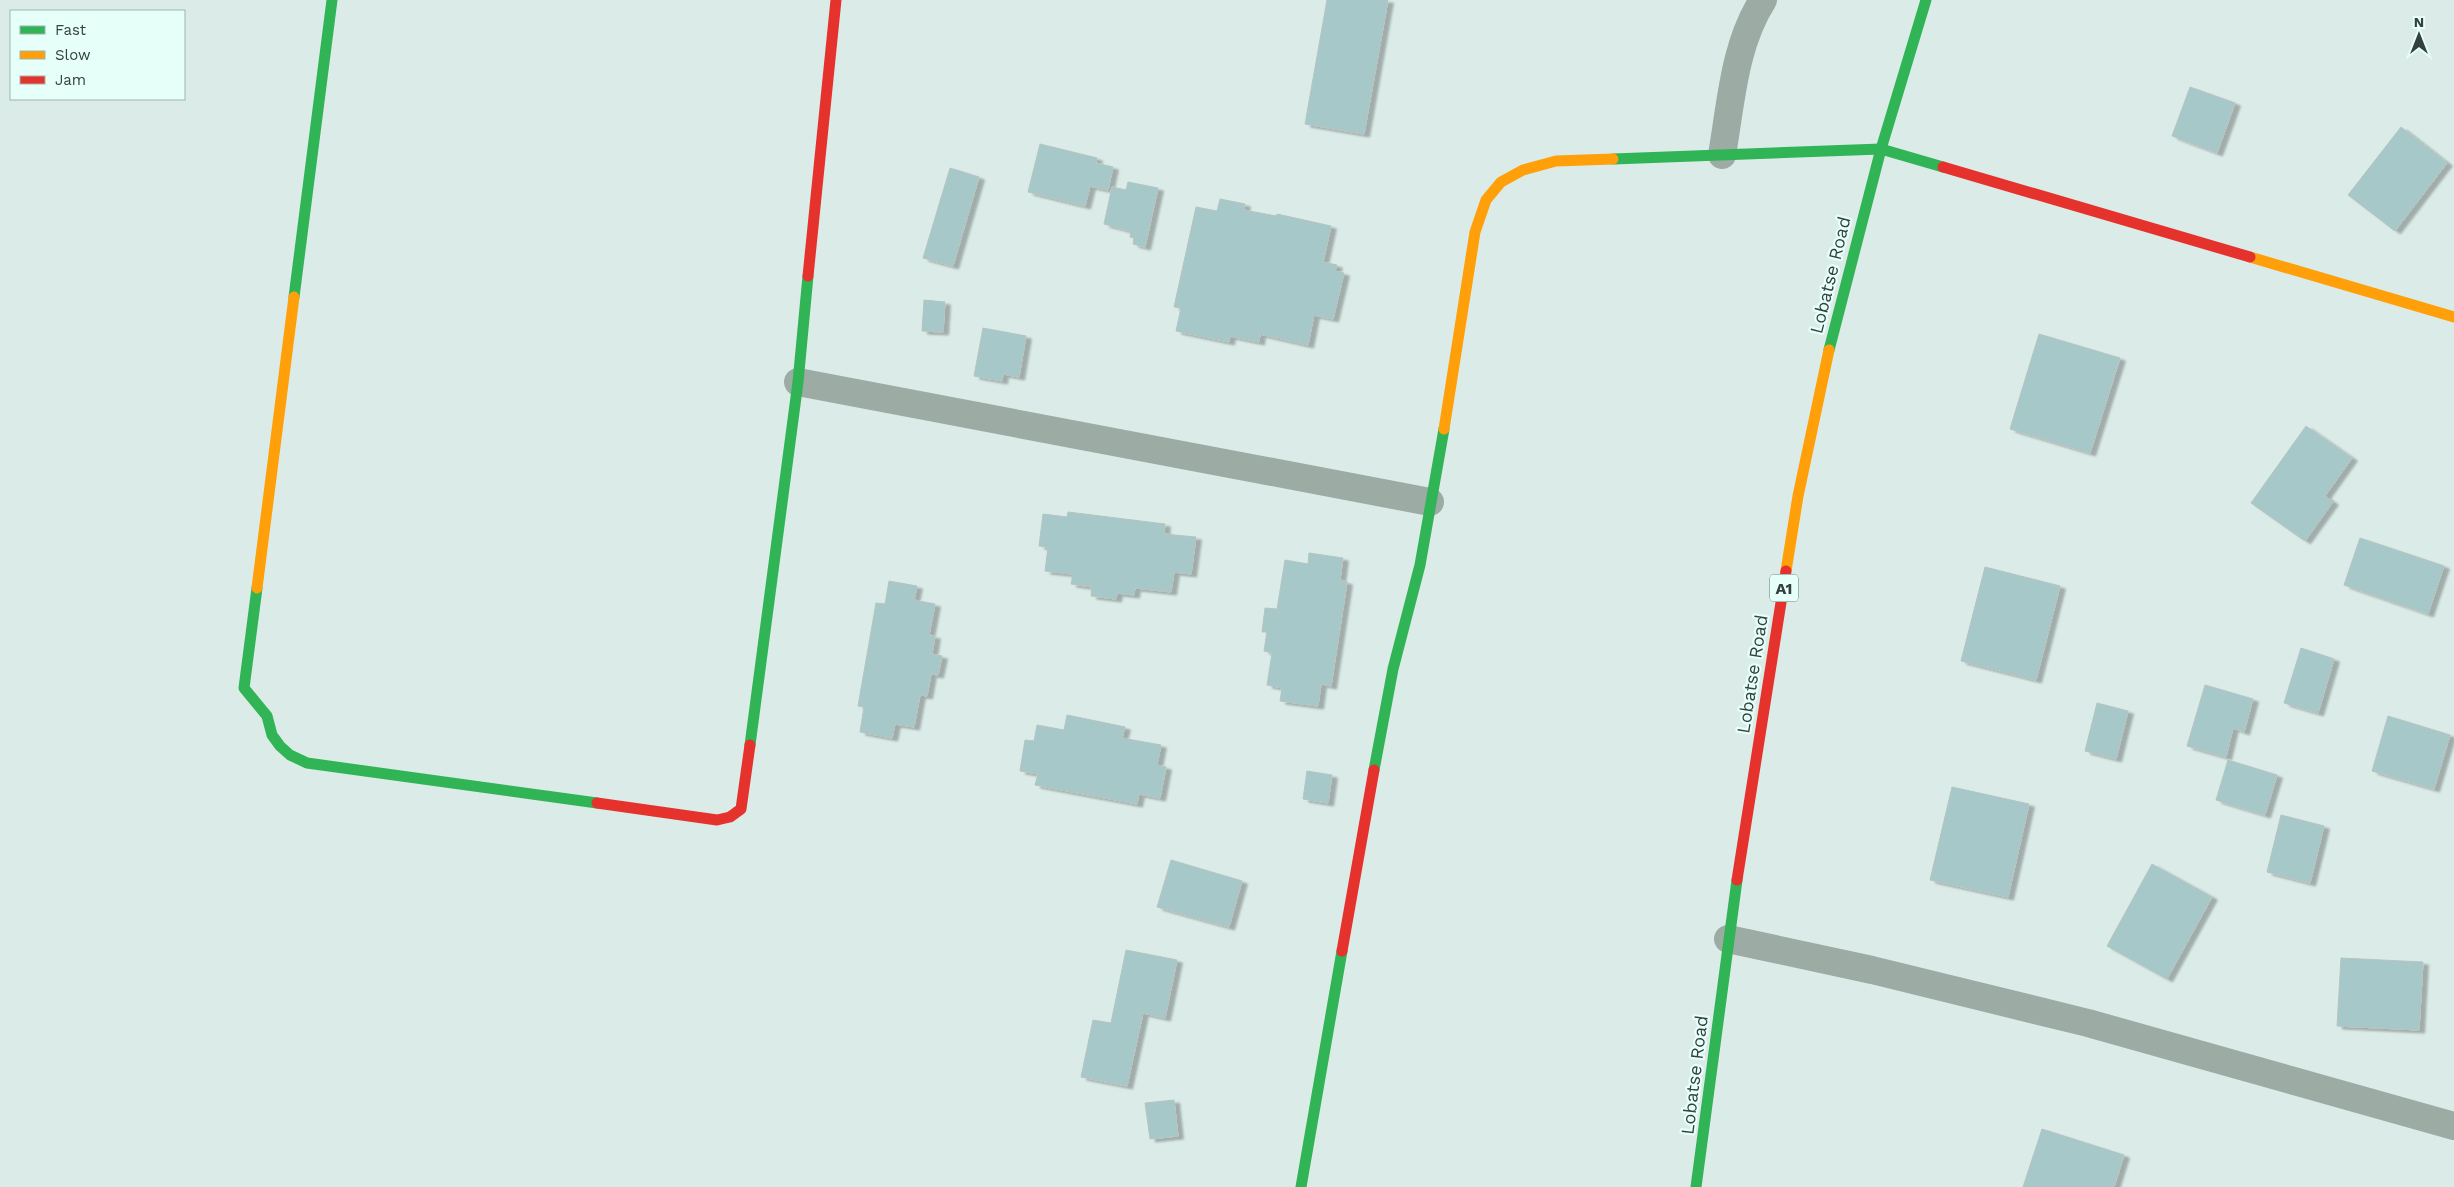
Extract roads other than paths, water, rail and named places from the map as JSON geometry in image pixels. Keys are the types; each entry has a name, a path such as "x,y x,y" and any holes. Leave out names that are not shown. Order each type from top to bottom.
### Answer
{"main road":[{"path":"332,0 244,688 267,716 272,735 290,755 306,763 717,820 730,817 741,809 798,382 836,0"},
{"name":"Lobatse Road","path":"1696,1187 1728,939 1798,496 1824,369 1880,149 1926,0"},
{"path":"1301,1187 1381,728 1395,663 1415,592 1430,502 1447,420 1475,232 1482,205 1491,190 1504,180 1525,168 1556,161 1880,149 2454,317"}],"street":[{"path":"1722,155 1740,54 1749,27 1763,0"},
{"path":"798,382 1430,502"},
{"path":"1728,939 1872,970 2088,1023 2454,1126"}]}
